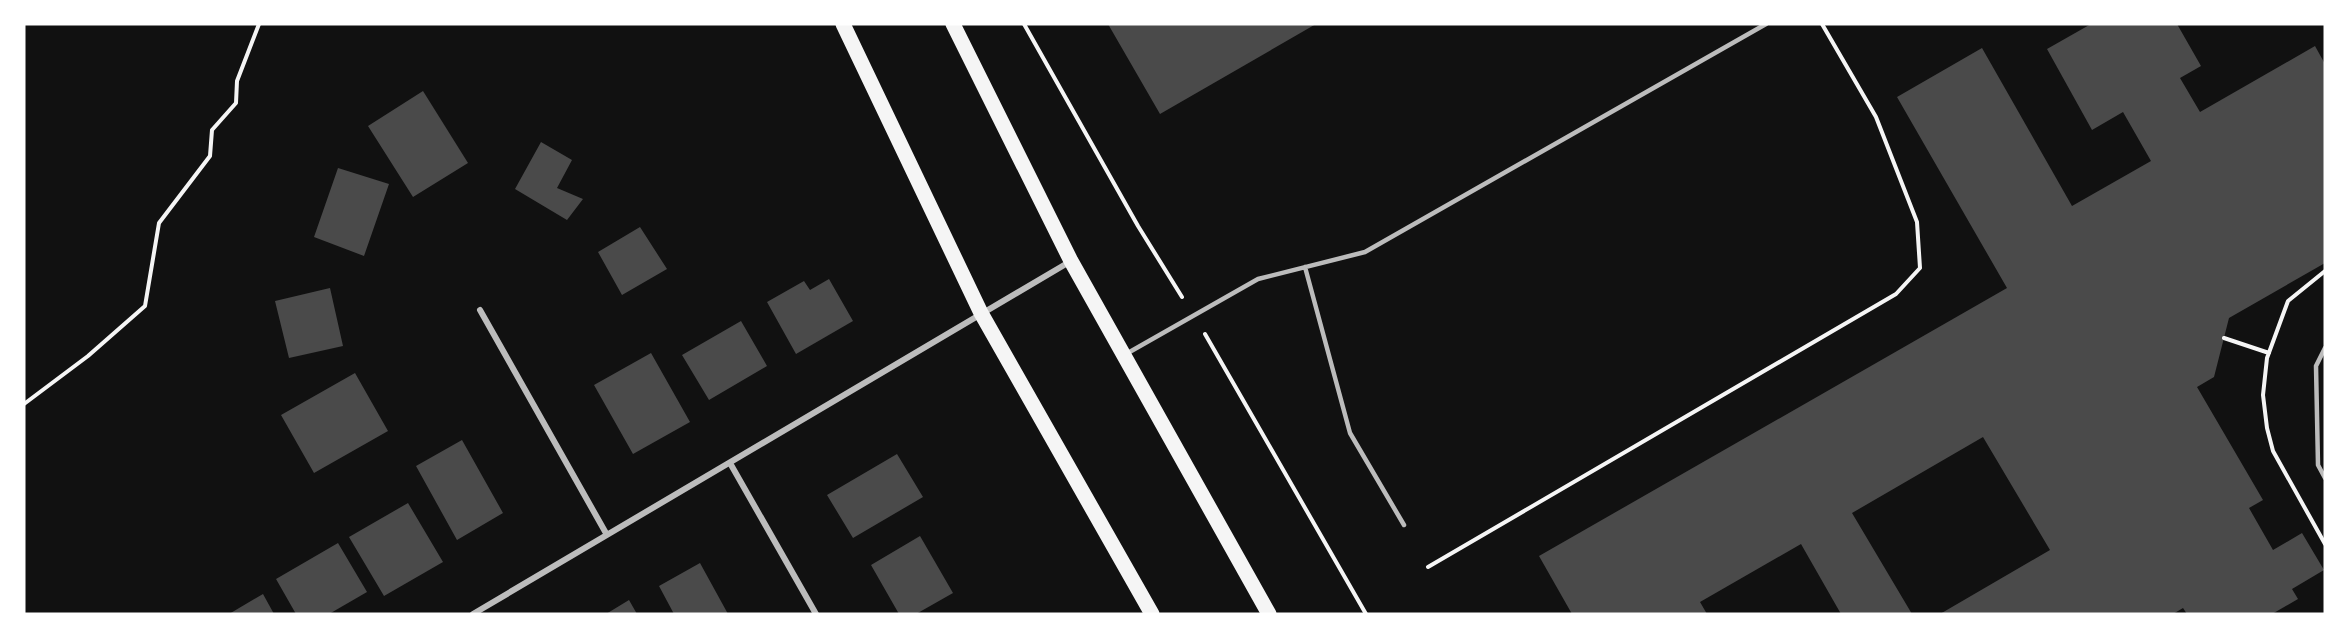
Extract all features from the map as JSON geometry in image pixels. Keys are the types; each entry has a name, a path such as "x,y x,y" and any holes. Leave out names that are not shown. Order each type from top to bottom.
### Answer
{"main road":[{"path":"843,24 981,313 1152,614"},
{"path":"953,24 1071,261 1269,614"}],"street":[{"path":"473,614 1071,261"},
{"path":"480,310 607,535"},
{"path":"730,463 816,614"}],"lane":[{"path":"1124,356 1258,279 1365,252 1766,24"},
{"path":"1305,267 1350,433 1404,525"},
{"path":"2325,348 2316,366 2318,465 2325,478"}],"path":[{"path":"24,404 88,356 145,306 159,223 210,156 212,130 236,103 237,81 259,24"},
{"path":"1428,567 1896,294 1920,268 1917,222 1876,117 1822,24"},
{"path":"2325,271 2288,301 2269,353 2263,395 2267,428 2273,451 2325,544"},
{"path":"2224,338 2269,353"}],"building":[{"path":"1108,24 1316,24 1160,114"},
{"path":"2091,24 2177,24 2201,66 2180,78 2200,112 2315,46 2325,64 2325,263 2229,318 2214,377 2197,387 2263,500 2249,508 2273,550 2302,533 2324,570 2292,589 2298,599 2272,614 2187,614 2183,608 2173,614 1940,614 2050,550 1983,437 1852,513 1912,614 1841,614 1801,544 1700,602 1707,614 1572,614 1539,556 2007,288 1897,97 1982,48 2072,206 2151,161 2123,112 2092,130 2047,49"},
{"path":"423,91 468,163 413,197 368,126"},
{"path":"541,142 572,160 557,188 583,199 567,220 515,189"},
{"path":"338,168 389,184 364,256 314,237"},
{"path":"640,227 667,269 622,295 598,252"},
{"path":"829,279 853,321 796,354 767,302 804,281 810,290"},
{"path":"330,288 343,346 289,358 275,301"},
{"path":"741,321 767,366 709,400 682,355"},
{"path":"651,353 690,422 633,454 594,385"},
{"path":"355,373 388,431 314,473 281,415"},
{"path":"462,440 503,513 457,540 416,466"},
{"path":"897,454 923,497 853,538 827,495"},
{"path":"408,503 443,562 384,596 349,537"},
{"path":"920,536 953,593 916,614 899,614 871,565"},
{"path":"338,543 367,592 329,614 296,614 276,579"},
{"path":"700,563 728,614 674,614 659,586"},
{"path":"263,594 274,614 229,614"},
{"path":"629,600 637,614 606,614"}]}
